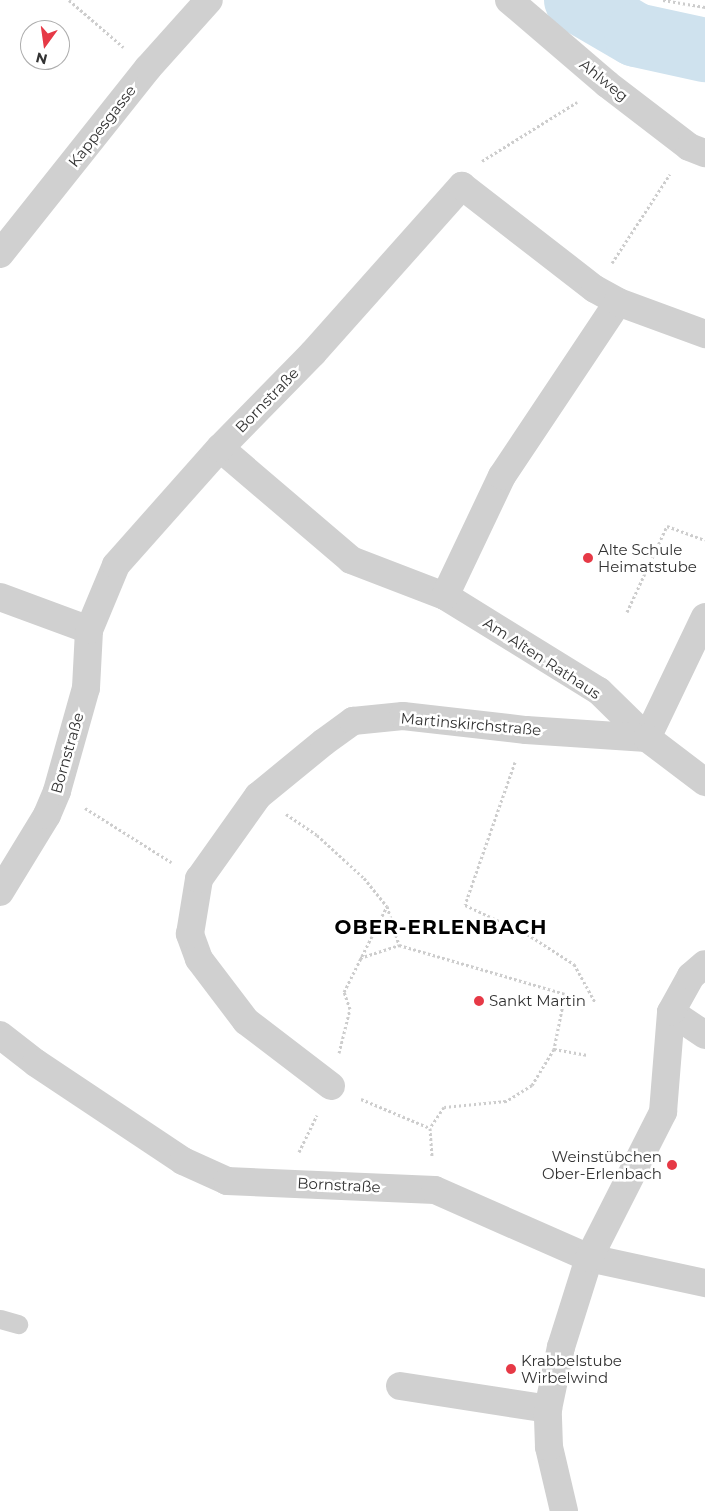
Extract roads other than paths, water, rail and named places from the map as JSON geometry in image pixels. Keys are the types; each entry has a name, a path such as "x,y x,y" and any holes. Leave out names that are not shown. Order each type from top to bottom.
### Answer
{"street":[{"name":"Kappesgasse","path":"0,254 148,68 208,0"},
{"name":"Ahlweg","path":"509,0 607,84 697,150"},
{"name":"Bornstraße","path":"0,892 47,815 57,791 86,688 90,630 116,565 220,448 313,353 462,186 606,295"},
{"path":"445,596 502,476 606,295 705,334"},
{"name":"Am Alten Rathaus","path":"220,448 351,560 445,596 599,691 647,738"},
{"path":"0,597 90,630"},
{"path":"705,617 647,738 705,782"},
{"name":"Martinskirchstraße","path":"331,1086 246,1021 199,959 190,934 199,879 258,796 353,721 403,716 526,730 647,738"},
{"path":"564,1511 549,1448 548,1409 562,1347 589,1258 663,1112 671,1012 691,976 705,964"},
{"path":"671,1012 705,1035"},
{"name":"Bornstraße","path":"0,1036 36,1063 183,1161 227,1181 285,1182 435,1190 589,1258 705,1283"},
{"path":"400,1386 548,1409"}],"waterway":[{"path":"576,0 636,35 705,50"}],"place":[{"name":"Alte Schule Heimatstube","path":"588,558"},
{"name":"Sankt Martin","path":"479,1001"},
{"name":"Weinstübchen Ober-Erlenbach","path":"672,1165"},
{"name":"Krabbelstube Wirbelwind","path":"511,1369"}],"district":[{"name":"OBER-ERLENBACH","path":"441,927"}]}
